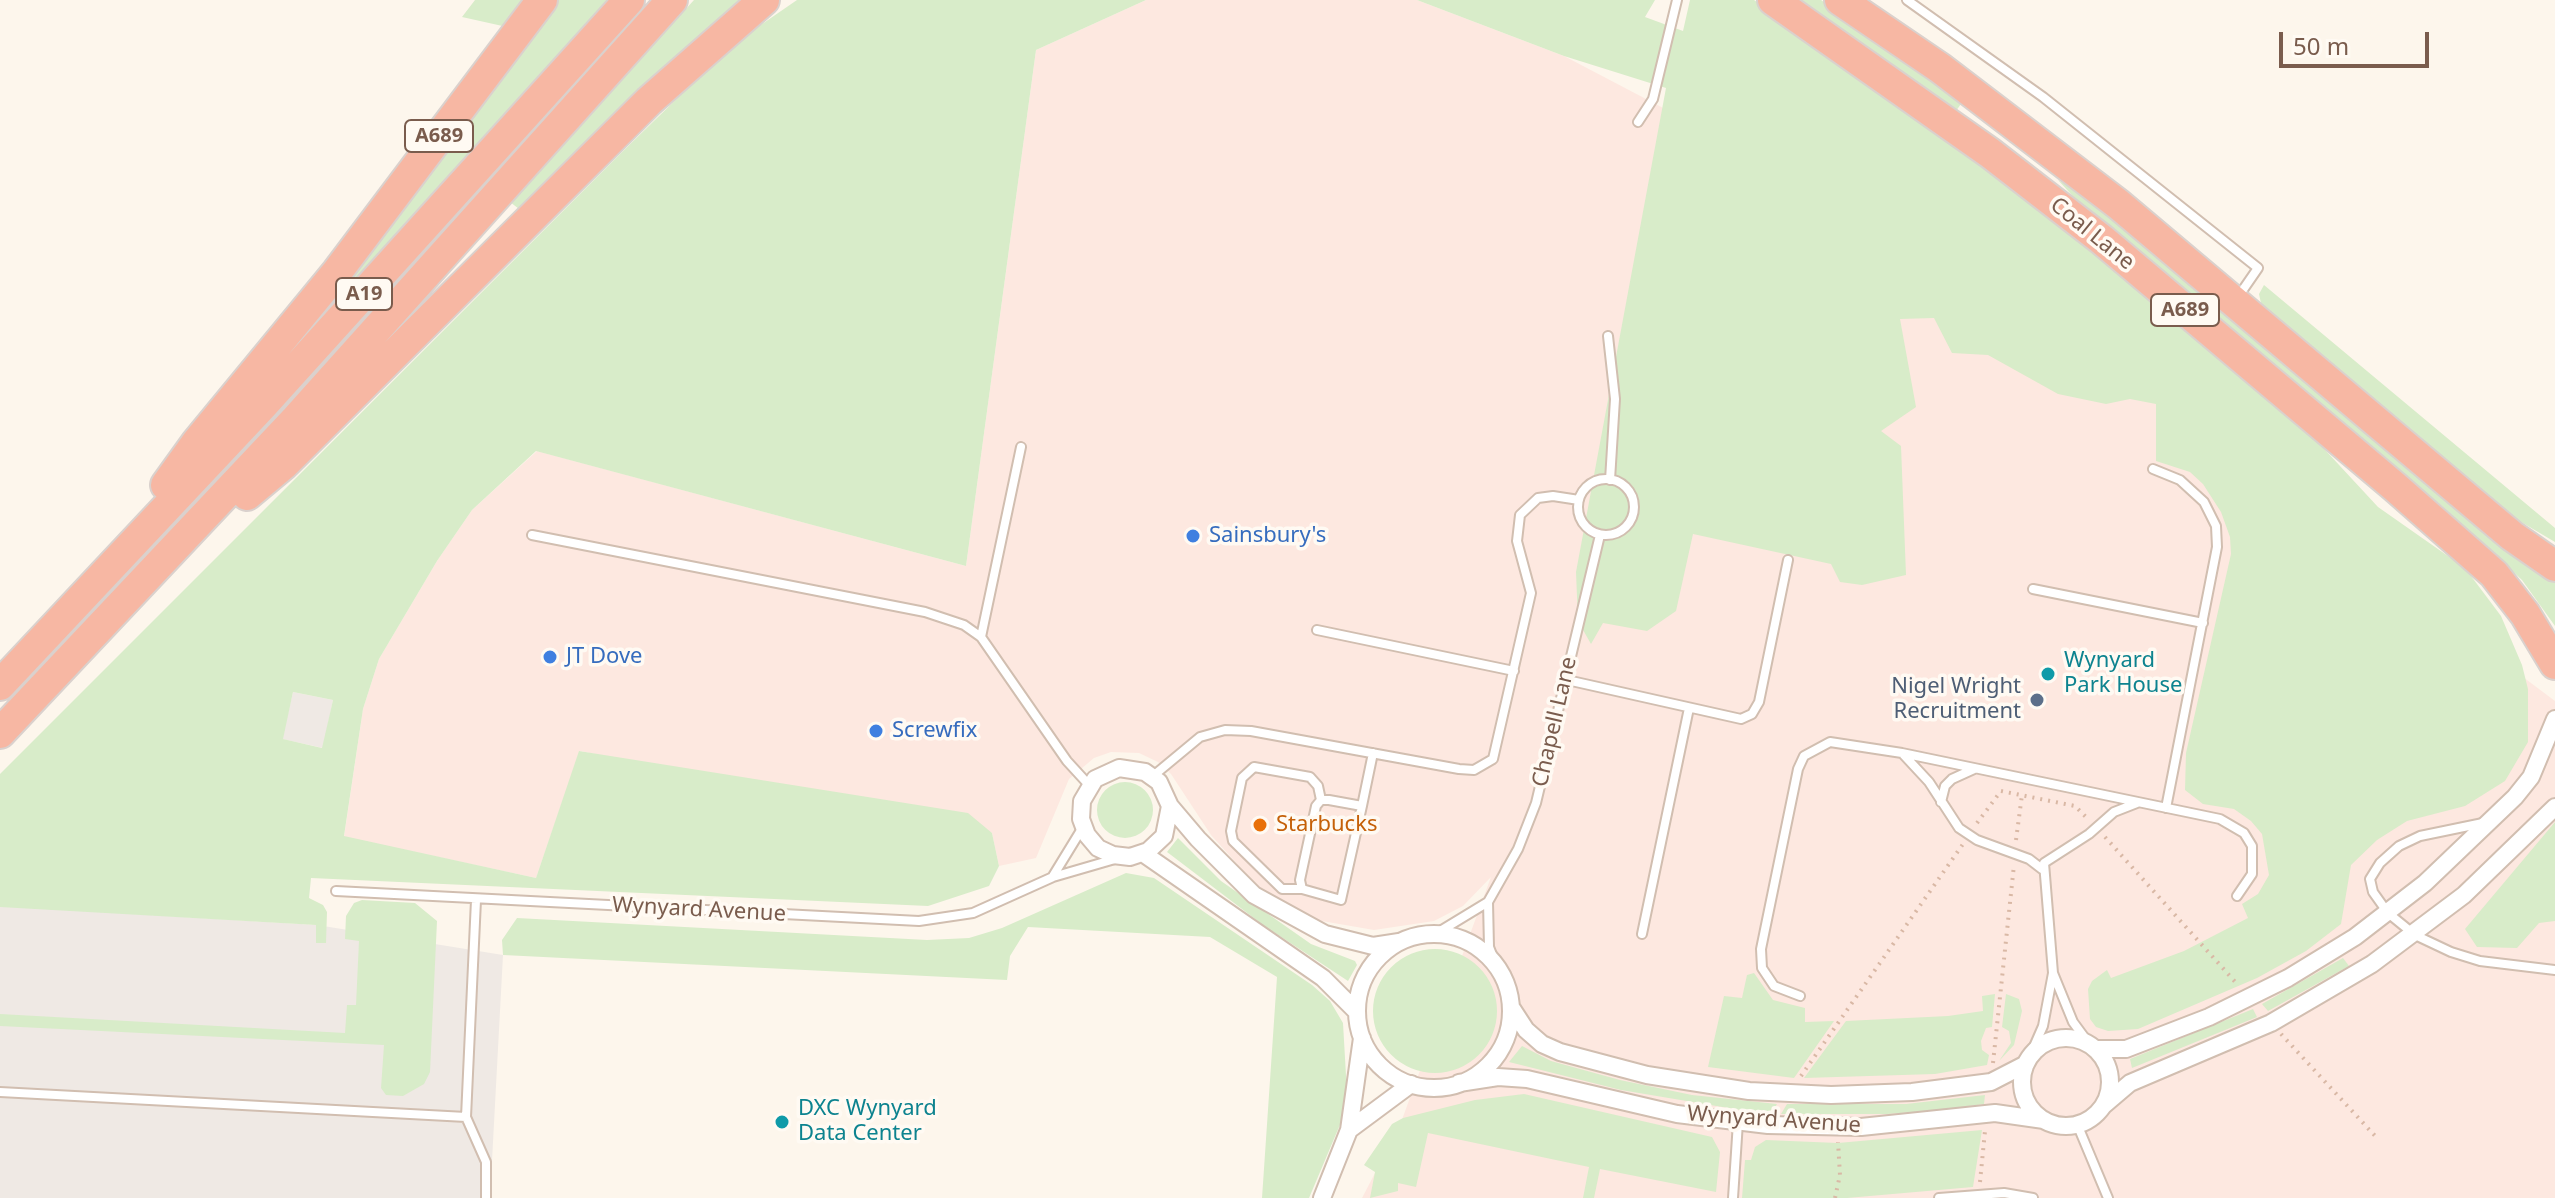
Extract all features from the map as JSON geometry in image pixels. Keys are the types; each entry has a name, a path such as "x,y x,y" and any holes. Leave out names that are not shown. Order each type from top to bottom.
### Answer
{"highway":[{"name":"A689","path":"95,584 197,442 337,272 542,0"},
{"name":"A19","path":"0,685 629,0"},
{"name":"A19","path":"0,733 296,419 672,0"},
{"name":"A19","path":"147,579 283,465 649,101 764,0"},
{"name":"Coal Lane","path":"1773,0 1990,153 2101,239 2395,487 2494,574 2525,614 2555,664"},
{"name":"Coal Lane","path":"1840,0 1940,68 2105,194 2512,536 2555,566"}],"street":[{"path":"2555,719 2531,777 2491,822 2388,913 2288,978 2223,1011 2126,1049 2093,1047 2076,1039 2053,1040 2028,1061 2022,1078 2026,1099 2044,1120 2063,1126 2077,1124 2092,1117 2130,1083 2271,1023 2331,990 2415,935 2464,895 2555,807"},
{"path":"1170,806 1164,836 1144,854 1121,857 1098,848 1083,827 1080,810 1089,785 1102,773 1119,768 1137,769 1153,776 1164,790 1170,806 1224,868 1254,895 1317,931 1373,946 1399,942"},
{"path":"1144,854 1323,978 1357,1012"},
{"name":"Wynyard Avenue","path":"2028,1061 1991,1082 1912,1092 1831,1095 1749,1091 1647,1075 1560,1052 1542,1044 1526,1030 1511,1007 1498,970 1467,942 1425,935 1399,942 1368,971 1357,1012 1362,1038 1382,1067 1411,1084 1435,1088 1498,1077 1527,1079 1677,1114 1738,1122 1837,1127 1987,1114 2044,1120"},
{"path":"1459,1083 1481,1072 1498,1054 1508,1031 1511,1007"},
{"path":"1322,1198 1349,1130 1362,1038"},
{"path":"2093,1047 2109,1073 2109,1093 2103,1106"},
{"path":"1349,1130 1411,1084"}],"lane":[{"path":"1638,122 1653,99 1677,0"},
{"path":"1907,0 2043,97 2258,268 2233,304"},
{"path":"1608,336 1615,399 1610,480"},
{"path":"981,637 1021,447"},
{"path":"2153,469 2192,489 2212,513 2217,547 2166,808"},
{"path":"1610,480 1630,493 1634,508 1623,529 1600,535 1582,522 1579,500 1594,482 1610,480"},
{"path":"1153,776 1173,756 1200,737 1225,730 1459,769 1474,770 1493,759 1531,593 1517,541 1520,515 1538,498 1553,496 1579,500"},
{"path":"532,535 925,612 964,625 981,637 1067,761 1089,785"},
{"name":"Chapell Lane","path":"1425,935 1449,927 1488,902 1518,849 1536,803 1600,535"},
{"path":"1567,680 1741,719 1752,714 1759,702 1788,560"},
{"path":"2033,589 2203,623"},
{"path":"1317,630 1514,671"},
{"path":"1642,934 1689,708"},
{"path":"1800,996 1774,986 1762,968 1761,949 1798,769 1804,756 1830,742 1902,753 2220,819 2244,833 2252,846 2253,860 2246,886 2237,896"},
{"path":"1321,800 1318,786 1310,777 1254,767 1242,778 1231,831 1233,841 1282,889 1292,892 1302,889 1341,900 1373,753"},
{"path":"1902,753 1929,782 1959,828 1977,840 2015,854 2042,869"},
{"path":"1941,803 1945,786 1952,779 1975,769"},
{"path":"1321,800 1362,806"},
{"path":"1302,889 1300,880 1316,806 1321,800"},
{"path":"2093,1047 2073,1022 2053,973 2042,869 2050,857 2089,834 2114,812 2139,803"},
{"path":"2491,822 2420,836 2380,863 2370,879 2373,892 2388,913 2415,935 2480,961 2555,970"},
{"path":"1053,877 1083,827"},
{"name":"Wynyard Avenue","path":"336,891 919,921 973,913 1053,877 1121,857"},
{"path":"476,900 466,1117 486,1162 486,1198"},
{"path":"1488,902 1486,928 1498,970"},
{"path":"2028,1061 2043,1026 2053,973"},
{"path":"0,1092 466,1117"},
{"path":"1733,1198 1738,1122"},
{"path":"2077,1124 2108,1198"},
{"path":"1939,1198 2004,1193 2033,1198"}],"path":[{"path":"1991,1082 2022,795"},
{"path":"1979,1195 1987,1114"},
{"path":"1835,1198 1840,1175 1837,1127"}],"shaded area":[{"path":"1146,0 1417,0 1564,56 1999,284 2555,701 2555,1198 1362,1198 1400,1125 1491,877 1463,906 1434,921 1374,930 1316,920 1276,900 1256,885 1211,835 1171,774 1158,762 1139,753 1111,752 1094,758 1069,779 1036,858 999,866 992,833 580,751 536,878 344,837 363,709 379,659 437,561 472,510 537,451 966,566 1036,50"},
{"path":"293,692 333,700 323,748 282,739"},
{"path":"0,906 317,925 503,955 490,1198 0,1198"}],"green space":[{"path":"475,0 528,0 507,27 462,17"},
{"path":"557,0 608,0 352,288 346,283"},
{"path":"694,0 748,0 523,212 510,202"},
{"path":"797,0 1146,0 1036,50 966,566 536,451 472,510 437,561 379,659 363,709 344,836 536,878 579,751 968,813 992,833 999,866 989,886 928,906 311,878 309,898 323,905 327,912 326,943 316,943 316,925 0,907 0,774 733,44","holes":["293,692 333,700 322,748 283,739"]},
{"path":"1417,0 1655,0 1645,17 1683,31 1690,0 1754,0 1916,112 2065,222 2302,425 2378,507 2465,568 2501,616 2522,665 2528,689 2528,742 2505,781 2465,806 2407,821 2377,840 2351,865 2341,924 2306,951 2257,978 2138,1029 2108,1031 2096,1027 2090,1019 2088,989 2092,981 2107,970 2111,978 2184,951 2248,918 2242,904 2258,894 2269,875 2262,834 2251,821 2234,809 2203,804 2185,790 2186,753 2231,554 2230,537 2221,512 2203,484 2190,472 2156,461 2156,404 2130,399 2106,404 2058,394 1988,355 1952,353 1934,318 1900,319 1916,407 1881,431 1901,446 1906,575 1862,585 1840,582 1831,564 1693,534 1676,611 1647,631 1603,623 1591,644 1578,621 1576,572 1666,88 1564,56"},
{"path":"1796,0 1821,0 1963,101 1956,111"},
{"path":"2058,180 2092,200 2555,581 2555,626 2522,580 2442,506 2080,204"},
{"path":"2264,285 2555,528 2555,542 2516,519 2262,308 2259,294"},
{"path":"1125,782 1145,790 1153,810 1145,830 1125,838 1105,830 1097,810 1105,790"},
{"path":"2555,822 2555,921 2539,923 2517,948 2477,947 2465,929"},
{"path":"1178,838 1221,881 1311,944 1355,961 1357,965 1348,981 1263,925 1167,852"},
{"path":"1126,873 1154,878 1312,985 1330,1001 1343,1023 1347,1093 1342,1120 1309,1198 1262,1198 1277,977 1210,937 1028,927 1010,956 1007,980 503,955 502,940 517,918 927,940 969,938 1002,928"},
{"path":"362,900 415,903 437,921 430,1072 424,1084 403,1096 386,1095 381,1088 384,1045 0,1026 0,1014 345,1033 347,1005 356,1005 359,941 345,939 346,916 354,903"},
{"path":"1435,949 1459,954 1479,967 1492,987 1497,1011 1492,1035 1479,1055 1459,1068 1435,1073 1411,1068 1391,1055 1378,1035 1373,1011 1378,987 1391,967 1411,954"},
{"path":"2343,958 2349,966 2268,1011 2262,1004"},
{"path":"1754,973 1773,1000 1805,1008 1805,1022 1834,1021 1794,1078 1708,1067 1724,996 1742,998 1747,975"},
{"path":"1995,994 1992,1027 1986,1028 1981,1041 1982,1050 1989,1055 1987,1065 1935,1074 1804,1078 1846,1021 1948,1016 1983,1011 1982,996"},
{"path":"2006,994 2019,999 2022,1011 2014,1045 1999,1061 2011,1043 2009,1031 2002,1027"},
{"path":"2253,1009 2257,1017 2132,1068 2130,1059"},
{"path":"1522,1046 1551,1061 1620,1080 1692,1095 1777,1104 1770,1115 1621,1090 1509,1062"},
{"path":"1524,1094 1712,1137 1720,1152 1716,1192 1600,1169 1594,1198 1583,1198 1589,1167 1428,1133 1416,1187 1398,1183 1398,1191 1370,1198 1375,1172 1364,1165 1392,1124 1403,1118 1475,1100"},
{"path":"1985,1095 1984,1104 1942,1110 1887,1114 1781,1114 1787,1104 1906,1104"},
{"path":"1982,1130 1973,1187 1847,1198 1742,1198 1745,1160 1751,1160 1755,1147 1766,1140 1838,1143"}],"place":[{"name":"Sainsbury's","path":"1193,536"},
{"name":"JT Dove","path":"550,657"},
{"name":"Wynyard Park House","path":"2048,674"},
{"name":"Nigel Wright Recruitment","path":"2037,700"},
{"name":"Screwfix","path":"876,731"},
{"name":"Starbucks","path":"1260,825"},
{"name":"DXC Wynyard Data Center","path":"782,1122"}]}
